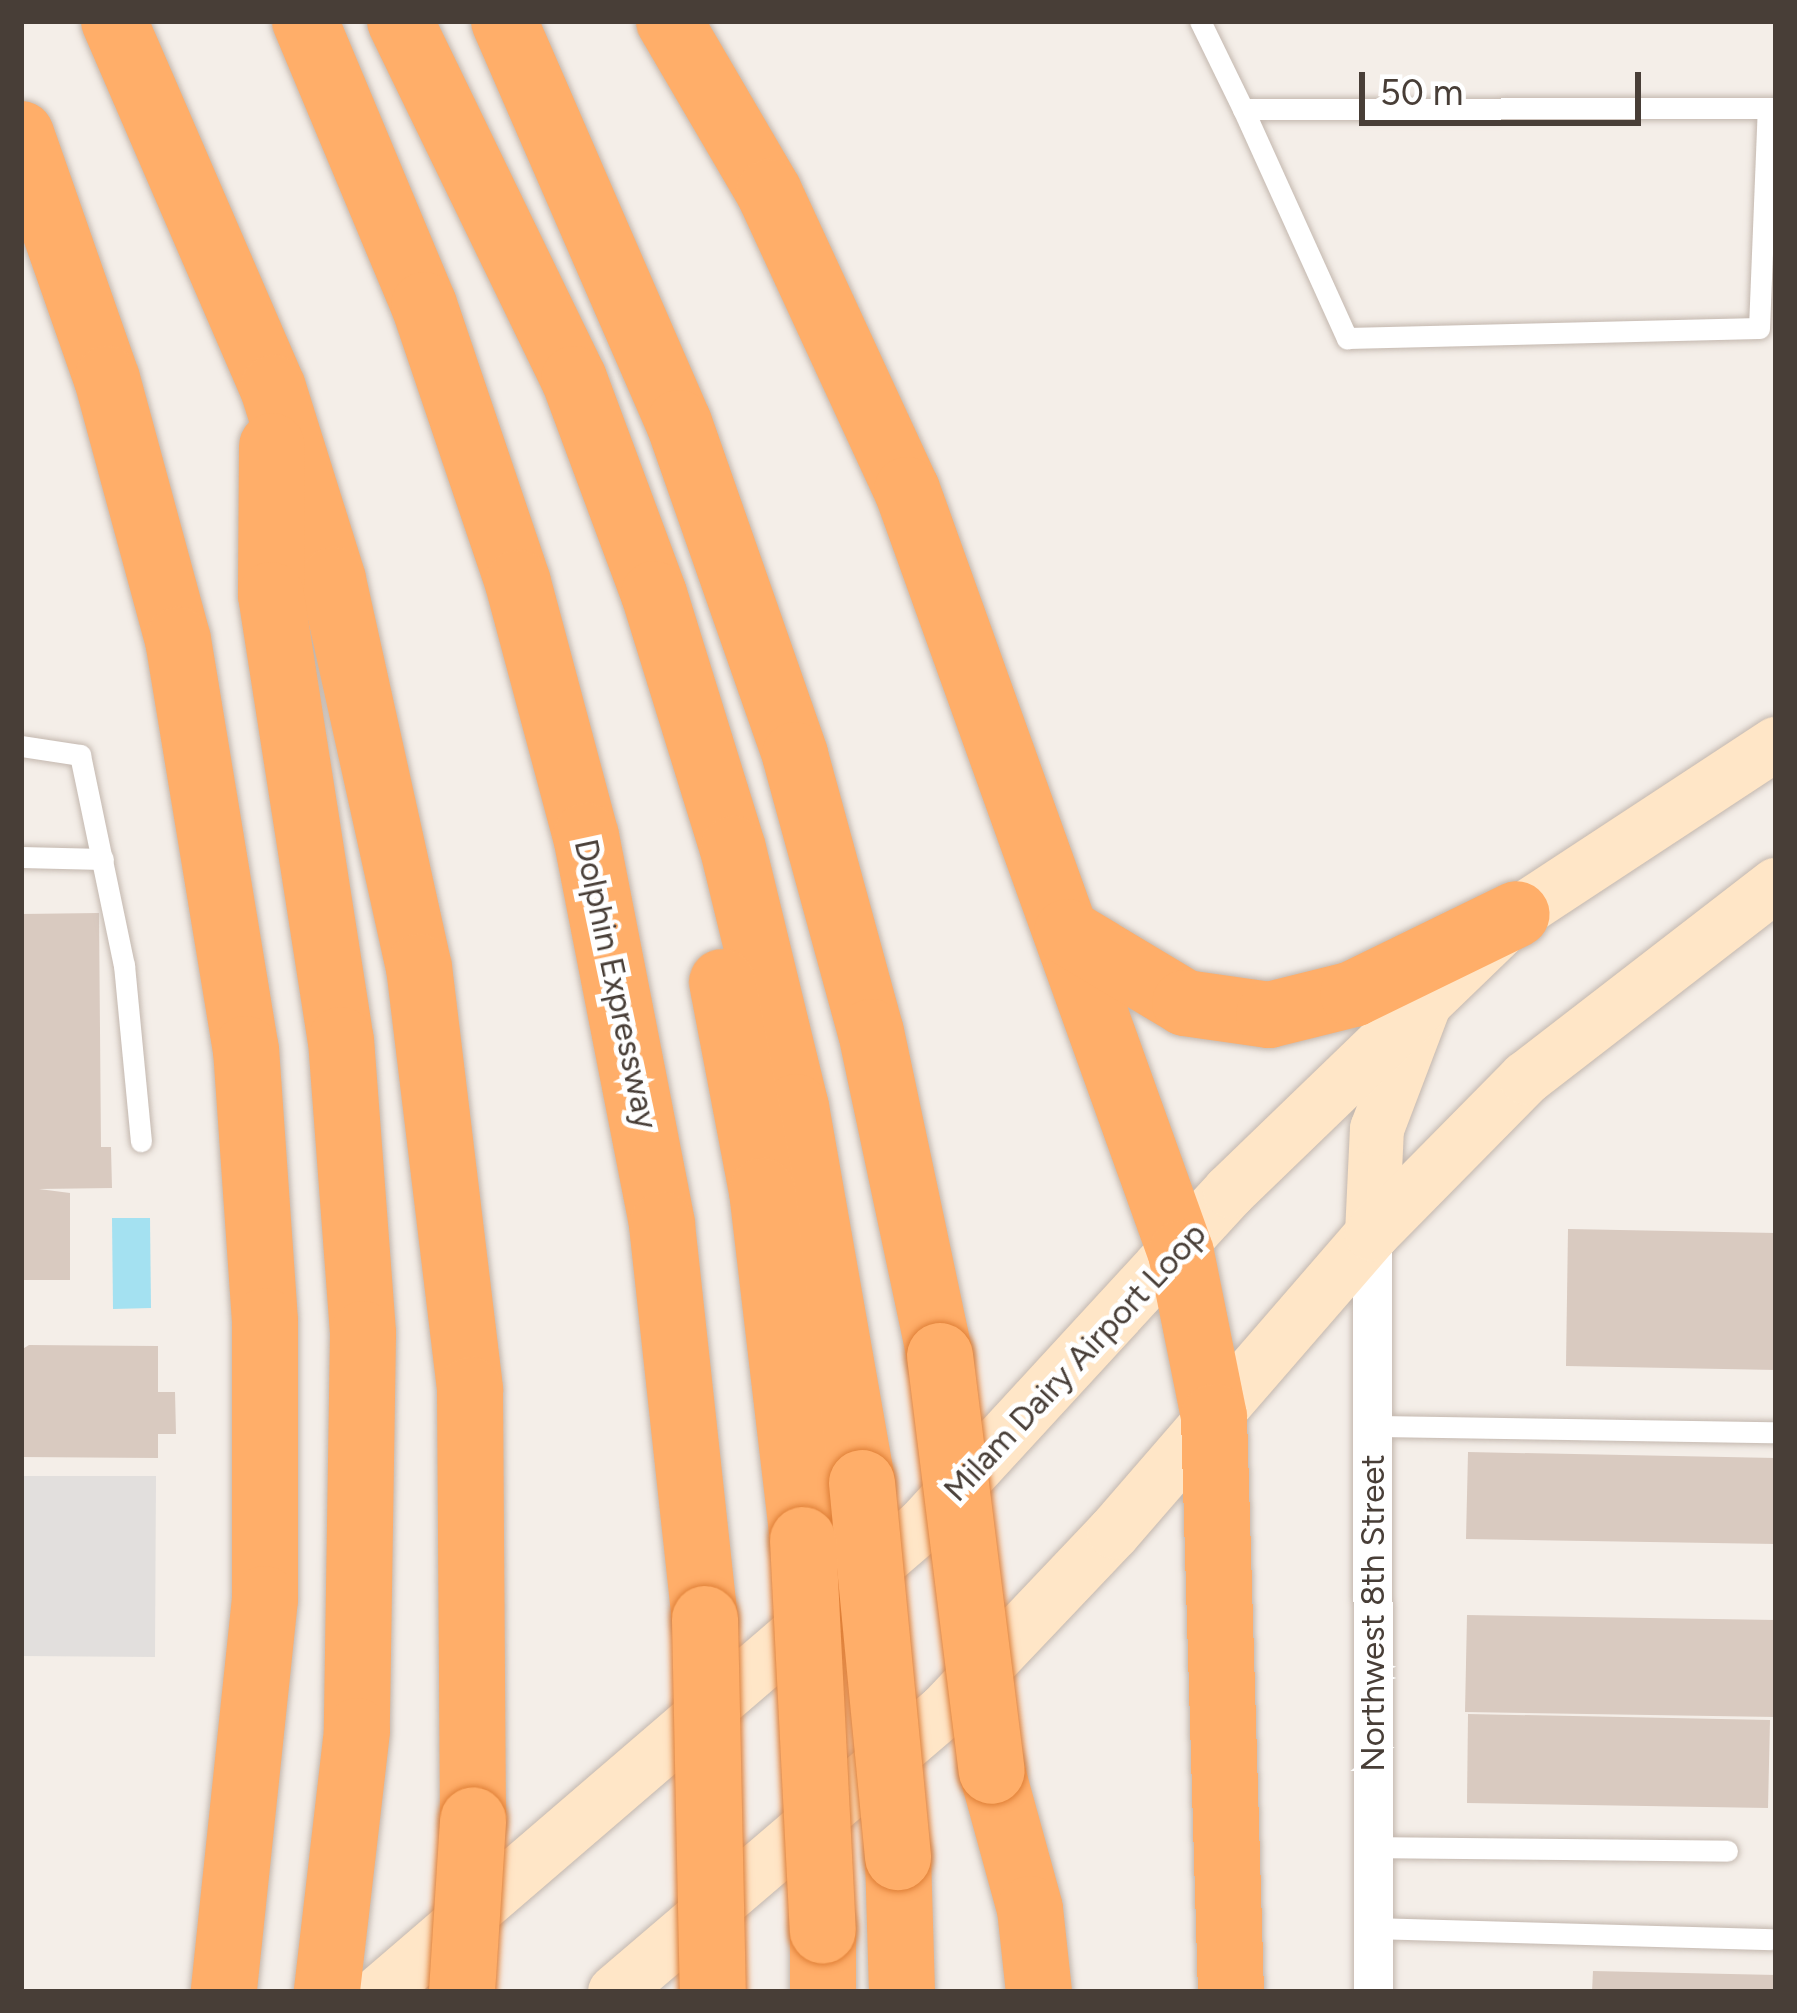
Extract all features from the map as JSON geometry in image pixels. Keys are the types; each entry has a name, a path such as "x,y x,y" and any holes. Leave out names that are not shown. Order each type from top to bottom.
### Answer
{"highway":[{"path":"114,21 273,388 363,702 428,1033 470,1390 473,1820 462,1992"},
{"name":"Dolphin Expressway","path":"305,21 440,349 518,583 586,836 662,1225 705,1619 713,1992"},
{"path":"400,21 608,463 733,849 796,1107 862,1484 898,1857 902,1992"},
{"path":"504,21 679,423 780,710 872,1032 940,1356 992,1771 1005,1992"},
{"path":"669,21 850,353 1181,1253 1214,1417 1232,1992"},
{"path":"21,134 107,380 178,640 246,1049 265,1321 265,1599 224,1992"},
{"path":"483,192 631,629 692,849 763,1191 803,1540 823,1961"},
{"path":"273,388 271,595 341,1040 363,1334 362,1625 337,1926 327,1992"},
{"path":"1066,932 1185,1003 1268,1016 1353,994 1517,914"},
{"path":"992,1771 1030,1909 1039,1992"}],"main road":[{"name":"Milam Dairy Airport Loop","path":"380,1992 922,1526 1427,995 1517,914 1776,744"},
{"path":"615,1992 944,1711 1214,1417 1372,1234 1526,1078 1776,886"},
{"path":"1372,1234 1377,1129 1427,995"}],"street":[{"name":"Northwest 8th Street","path":"1372,1234 1373,1992"}],"lane":[{"path":"1201,21 1347,338 1759,328 1772,108 1243,109"},
{"path":"21,746 80,755 103,859 141,1141"},
{"path":"21,857 103,859"},
{"path":"1372,1426 1776,1432"},
{"path":"1373,1847 1727,1851"},
{"path":"1373,1928 1771,1939"}],"shaded area":[{"path":"21,1476 156,1476 155,1657 21,1656"}],"water":[{"path":"112,1218 150,1218 151,1308 113,1309"}],"building":[{"path":"99,913 101,1147 111,1147 112,1188 39,1189 70,1193 70,1280 21,1280 21,914"},
{"path":"1568,1229 1776,1233 1776,1370 1566,1366"},
{"path":"29,1345 158,1346 158,1392 175,1392 176,1434 158,1434 158,1458 21,1457 21,1350"},
{"path":"1468,1452 1776,1458 1776,1544 1466,1539"},
{"path":"1467,1615 1776,1620 1776,1717 1465,1712"},
{"path":"1468,1714 1770,1720 1768,1808 1467,1803"},
{"path":"1593,1971 1776,1975 1776,1992 1592,1992"}]}
